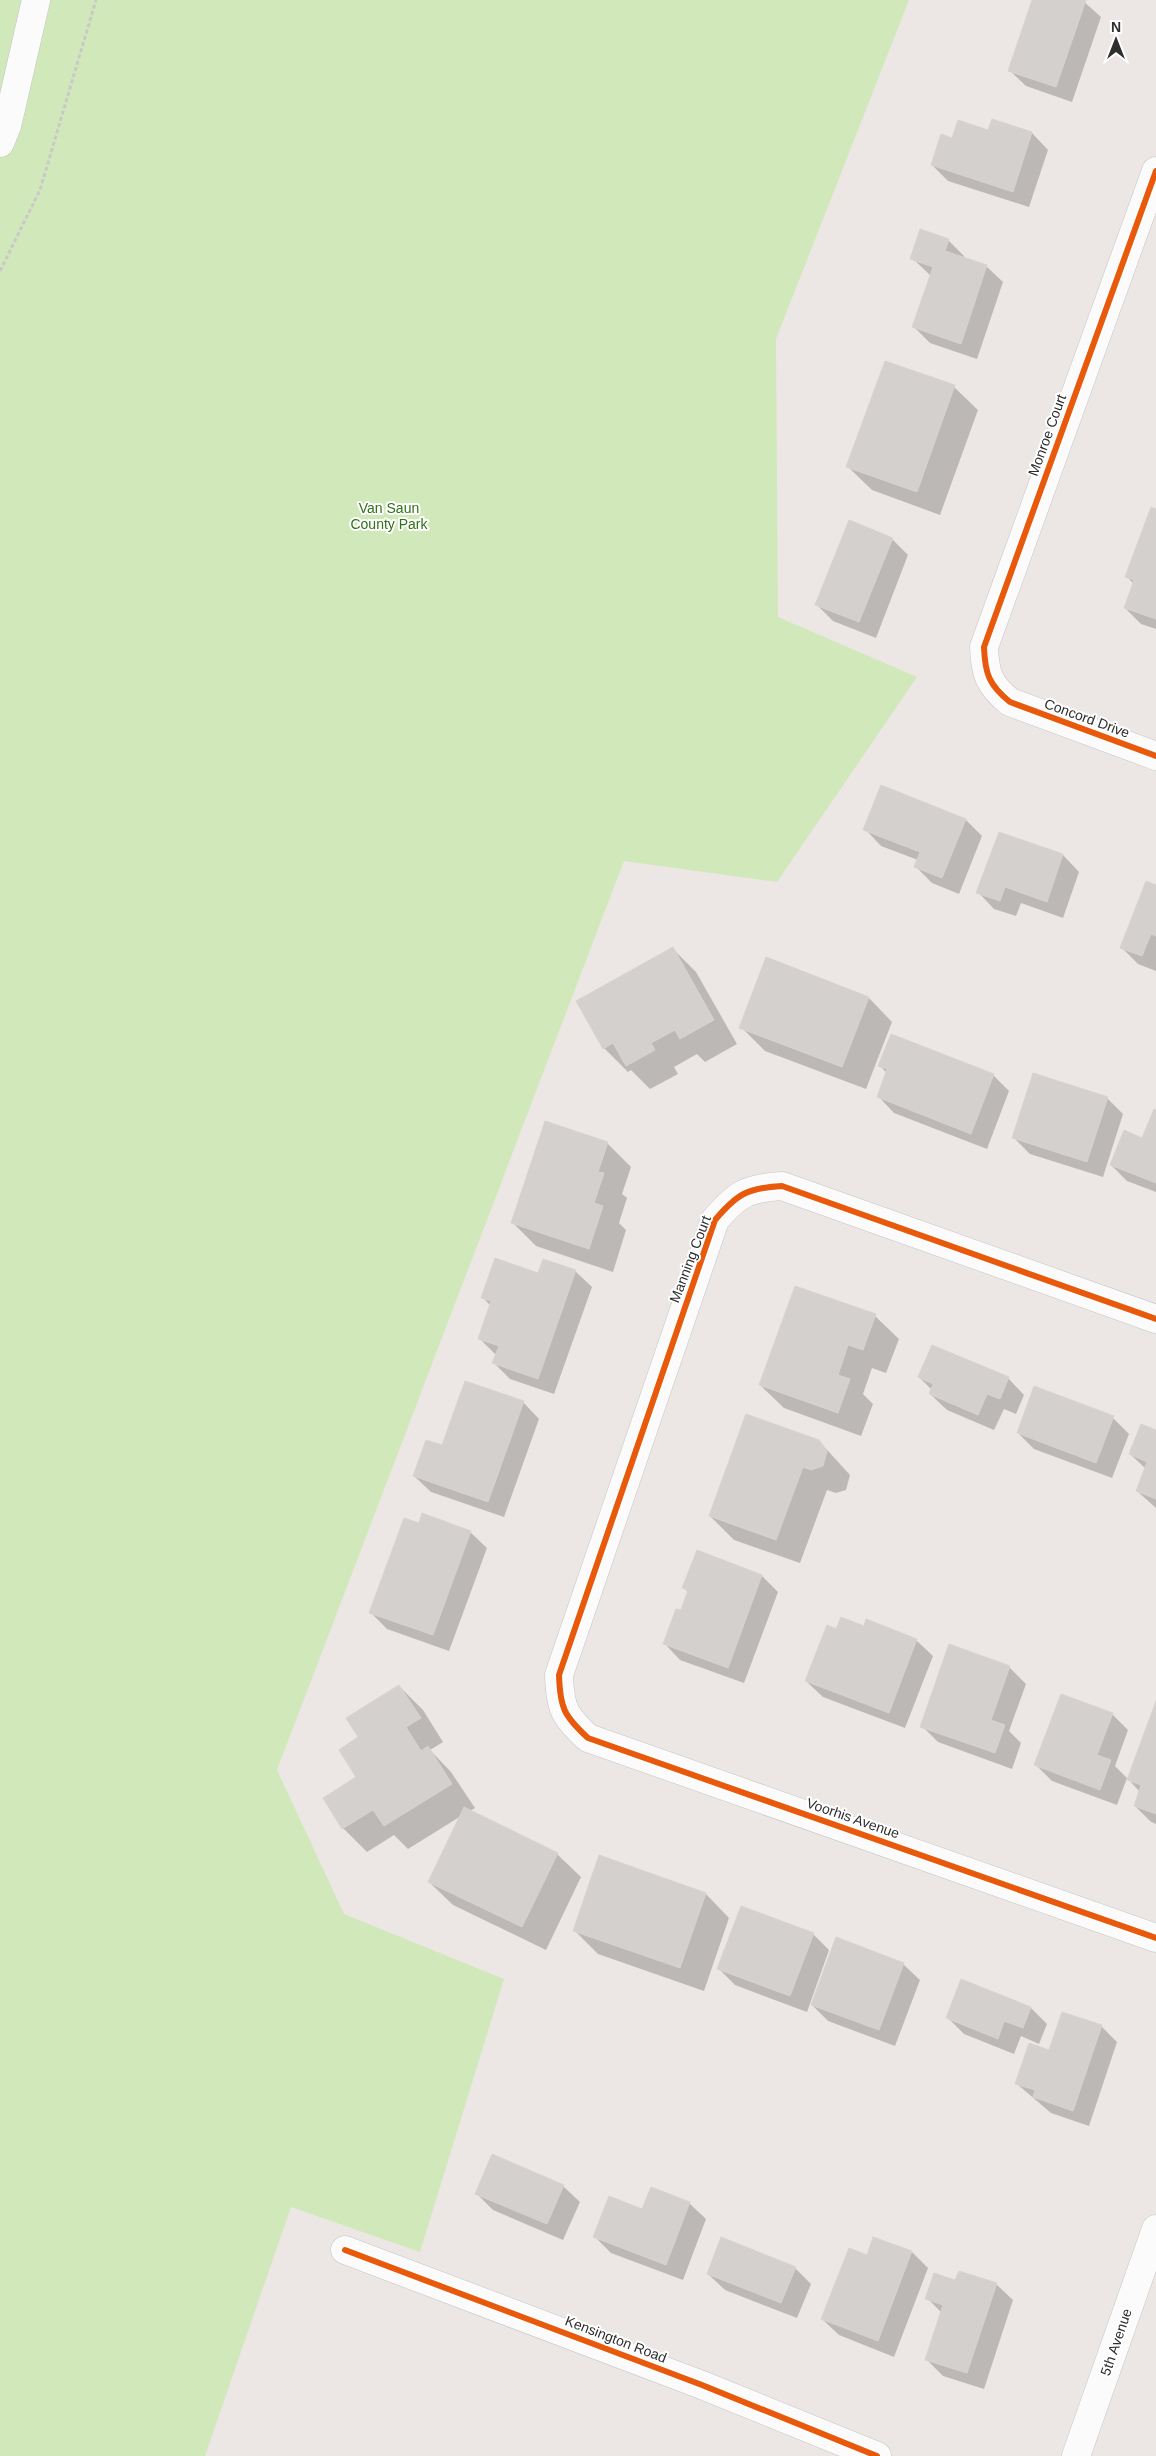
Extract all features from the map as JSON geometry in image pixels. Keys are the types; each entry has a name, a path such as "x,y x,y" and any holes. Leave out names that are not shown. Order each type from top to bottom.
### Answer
{"street":[{"path":"0,142 7,126 36,0"},
{"name":"Monroe Court","path":"1010,702 996,692 985,671 984,647 1156,171"},
{"name":"Concord Drive","path":"1010,702 1156,756"},
{"name":"Manning Court","path":"560,1700 559,1675 711,1229 715,1220 732,1200 757,1188 782,1186 1156,1319"},
{"name":"Voorhis Avenue","path":"560,1700 570,1722 588,1738 1156,1938"},
{"name":"5th Avenue","path":"1076,2456 1156,2229"},
{"name":"Kensington Road","path":"345,2250 693,2382 877,2456"}],"path":[{"path":"0,271 40,190 96,0"}],"green space":[{"name":"Van Saun County Park","path":"0,0 909,0 776,339 778,617 917,677 777,882 624,861 277,1770 344,1914 504,1979 420,2252 291,2207 205,2456 0,2456"}],"building":[{"path":"1032,0 1086,0 1056,87 1008,71"},
{"path":"992,119 1032,132 1013,192 931,165 941,134 952,138 958,120 988,130"},
{"path":"920,229 949,239 945,251 987,265 961,344 912,327 933,267 910,259"},
{"path":"885,361 955,385 917,492 846,467"},
{"path":"1151,507 1156,509 1156,619 1124,608 1134,580 1125,577"},
{"path":"849,520 893,538 859,622 815,605"},
{"path":"881,785 966,819 942,878 914,867 920,852 863,830"},
{"path":"999,832 1063,854 1047,902 1005,887 1000,901 976,893"},
{"path":"1146,881 1156,885 1156,936 1151,934 1142,956 1120,948"},
{"path":"673,947 714,1020 680,1039 675,1030 651,1043 655,1050 626,1066 613,1043 603,1049 576,1001"},
{"path":"766,957 869,997 842,1067 739,1028"},
{"path":"891,1034 994,1074 971,1134 877,1097 887,1069 878,1066"},
{"path":"1033,1073 1108,1097 1087,1162 1012,1138"},
{"path":"1154,1109 1156,1110 1156,1183 1110,1165 1124,1130 1142,1138"},
{"path":"545,1121 608,1142 598,1172 604,1173 594,1203 603,1206 589,1249 511,1223"},
{"path":"495,1258 538,1273 543,1259 576,1270 538,1379 492,1363 499,1346 478,1339 491,1301 481,1298"},
{"path":"795,1286 876,1314 863,1350 848,1345 838,1375 850,1379 838,1413 759,1385"},
{"path":"932,1345 1009,1377 1000,1399 987,1394 978,1415 929,1394 933,1384 918,1377"},
{"path":"465,1381 524,1401 488,1502 413,1476 426,1440 442,1445"},
{"path":"1034,1386 1114,1416 1096,1463 1017,1433"},
{"path":"746,1414 819,1440 827,1451 823,1466 811,1470 803,1467 776,1540 709,1516"},
{"path":"1141,1424 1156,1430 1156,1499 1136,1491 1147,1462 1129,1454"},
{"path":"422,1513 471,1531 433,1635 369,1613 404,1518 419,1523"},
{"path":"697,1550 762,1575 728,1668 663,1644 676,1609 681,1610 688,1590 682,1588"},
{"path":"841,1617 864,1626 866,1619 917,1639 889,1713 805,1681 827,1625 836,1629"},
{"path":"949,1644 1010,1666 991,1720 1005,1725 995,1753 920,1727"},
{"path":"399,1685 421,1718 406,1727 421,1751 428,1746 452,1784 384,1826 373,1810 342,1829 323,1798 356,1777 339,1750 358,1737 346,1718"},
{"path":"1061,1694 1113,1713 1097,1755 1111,1760 1100,1790 1034,1765"},
{"path":"1156,1701 1156,1814 1134,1806 1141,1785 1127,1780"},
{"path":"464,1807 558,1853 522,1927 428,1882"},
{"path":"599,1855 706,1893 680,1968 573,1931"},
{"path":"741,1906 814,1933 790,1996 717,1969"},
{"path":"836,1937 904,1963 879,2030 811,2005"},
{"path":"961,1979 1031,2007 1023,2028 1004,2021 998,2039 946,2018"},
{"path":"1062,2012 1102,2025 1073,2111 1033,2097 1035,2090 1015,2084 1029,2043 1049,2050"},
{"path":"492,2154 564,2185 547,2224 475,2194"},
{"path":"651,2187 690,2202 666,2265 593,2237 609,2196 642,2209"},
{"path":"721,2237 796,2267 781,2303 707,2274"},
{"path":"873,2237 912,2251 878,2341 821,2319 849,2248 867,2255"},
{"path":"959,2271 997,2283 967,2373 925,2360 943,2305 925,2299 934,2273 955,2280"}],"cycle path":[{"path":"1156,171 984,647 987,672 997,690 1010,702 1156,756"},
{"path":"1156,1319 782,1186 760,1188 737,1198 715,1220 559,1675 562,1704 565,1711 573,1724 588,1738 1156,1938"},
{"path":"345,2250 702,2385 877,2456"}]}
